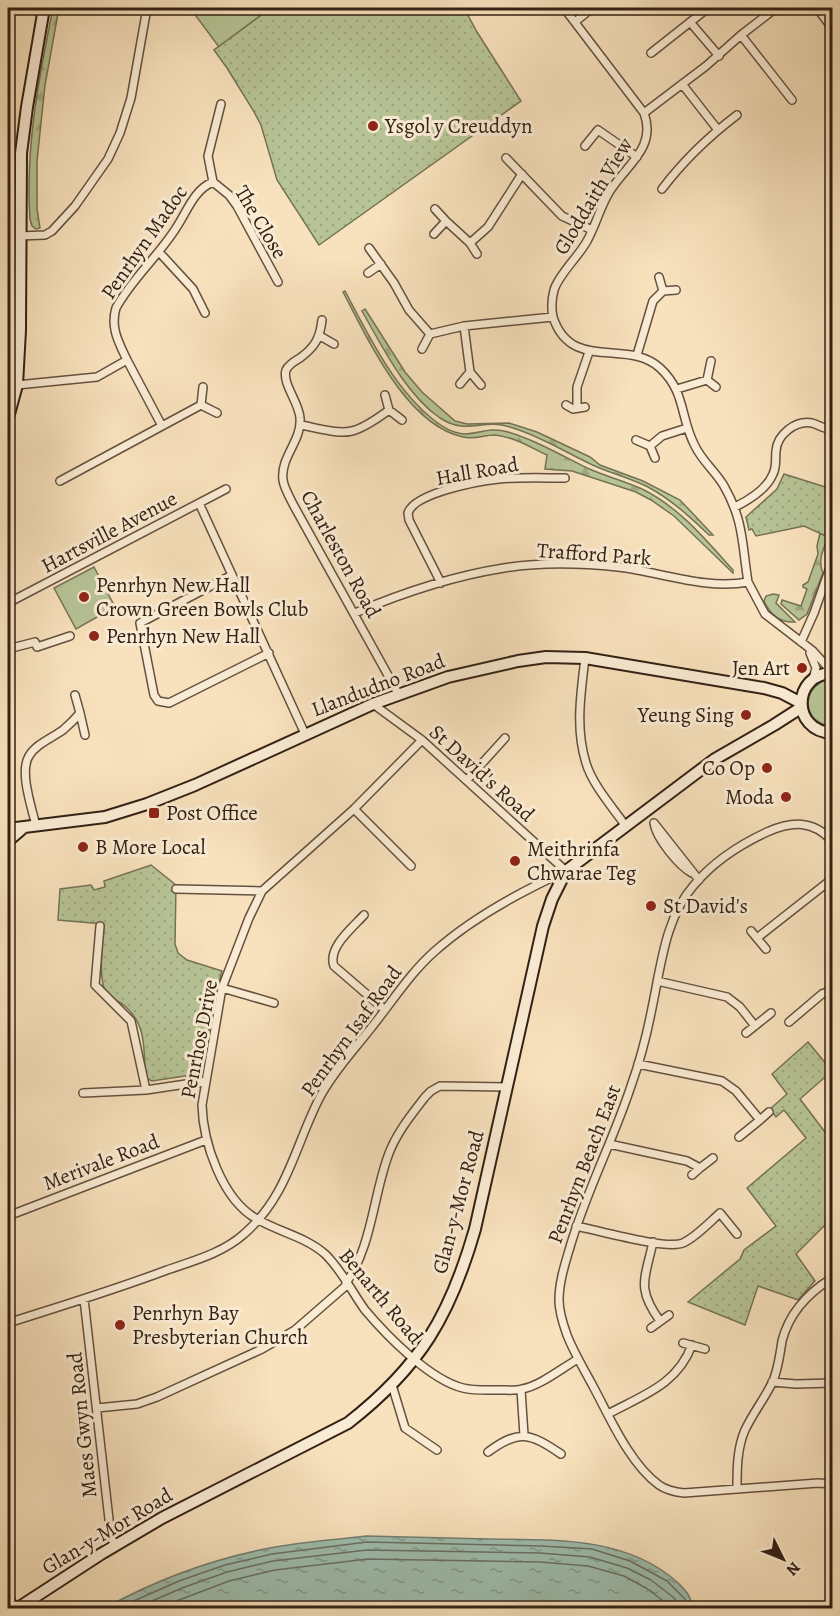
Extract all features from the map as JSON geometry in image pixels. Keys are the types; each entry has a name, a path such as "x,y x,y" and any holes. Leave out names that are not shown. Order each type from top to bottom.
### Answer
{"street":[{"path":"8,418 17,386 20,330 21,153 44,8"},
{"path":"19,236 45,235 52,231 75,206 108,159 120,133 131,98 147,8"},
{"name":"Gloddaith View","path":"554,317 552,301 555,287 578,256 611,189 642,149 648,129 644,113 564,8"},
{"path":"575,22 592,8"},
{"path":"651,53 708,8"},
{"path":"644,113 719,56 741,34 776,8"},
{"path":"816,8 832,28"},
{"path":"690,22 719,56"},
{"path":"741,34 792,100"},
{"path":"682,84 717,130"},
{"path":"213,182 208,156 221,104"},
{"path":"662,189 686,159 737,115"},
{"path":"585,146 598,130 637,157"},
{"path":"506,158 562,216 592,230"},
{"path":"470,243 488,227 522,174"},
{"name":"Penrhyn Madoc","path":"162,426 115,336 113,316 120,301 159,252 197,193 204,186 213,182"},
{"name":"The Close","path":"213,182 229,195 237,206 278,282"},
{"path":"435,208 470,243 477,254"},
{"path":"435,234 446,221"},
{"path":"369,248 394,283 409,310 430,334"},
{"path":"159,252 193,289 205,313"},
{"path":"368,273 381,264"},
{"path":"658,277 663,291"},
{"path":"638,356 653,301 663,291 676,290"},
{"path":"422,349 430,334 464,326 554,317 568,341 589,352 638,356 660,368 677,389 687,428 695,447 720,480 735,507 742,533 748,582 765,614 803,644 832,672"},
{"path":"322,320 320,336 306,353 288,366 285,374 286,382 297,402 301,425 346,434 366,427 389,410"},
{"path":"464,326 470,372 481,385"},
{"path":"320,336 334,344"},
{"path":"566,405 581,408 577,387 589,352"},
{"path":"17,386 97,377 128,360"},
{"path":"707,380 711,361"},
{"path":"460,384 470,372"},
{"path":"677,389 707,380"},
{"path":"707,380 716,387"},
{"path":"201,405 203,387"},
{"path":"385,395 389,410 402,420"},
{"path":"60,481 201,405"},
{"path":"201,405 217,413"},
{"path":"735,507 756,493 773,476 779,440 788,429 801,423 812,423 825,428"},
{"name":"Charleston Road","path":"301,425 297,440 284,467 283,481 294,506 399,694"},
{"path":"650,446 658,437 687,428"},
{"path":"636,440 650,446 656,458"},
{"name":"Hall Road","path":"441,583 409,520 408,513 414,503 433,495 498,479 565,478"},
{"name":"Hartsville Avenue","path":"8,603 226,489"},
{"path":"199,504 306,734"},
{"path":"803,644 832,561"},
{"name":"Trafford Park","path":"355,613 382,601 505,567 577,565 617,567 718,585 748,582"},
{"path":"232,575 140,622 154,695 158,700 169,703 268,653"},
{"path":"8,649 35,642 37,647 70,636"},
{"path":"774,725 802,705 815,672 815,664 803,644"},
{"name":"Llandudno Road","path":"8,830 105,817 147,804 195,785 373,704 448,677 518,661 546,657 585,658 776,691 800,690 818,676 832,672"},
{"path":"585,658 580,701 580,729 586,765 625,825"},
{"name":"Llandudno Road","path":"776,691 802,705"},
{"path":"75,695 85,735"},
{"name":"St David's Road","path":"373,704 422,740 566,872"},
{"path":"802,705 809,723"},
{"path":"36,826 25,765 37,747 65,728 80,713"},
{"path":"774,725 792,722 809,723 823,732 832,733"},
{"name":"Glan-y-Mor Road","path":"17,1608 162,1518 348,1424 372,1404 414,1361 429,1340 454,1293 466,1261 543,926 552,899 566,872 715,759 774,725"},
{"path":"467,780 505,738"},
{"name":"Penrhos Drive","path":"258,1220 246,1213 229,1191 206,1140 202,1120 202,1105 222,988 262,891 354,809 422,740"},
{"path":"354,809 411,866"},
{"path":"646,811 654,823 655,830 673,855 686,870 699,880"},
{"name":"Penrhyn Beach East","path":"832,841 814,826 792,824 778,827 728,853 699,880 683,902 670,927 638,1064 609,1144 580,1211 563,1271 559,1300 567,1336 578,1359 636,1461 660,1486 684,1493 818,1483 832,1484"},
{"path":"8,841 23,828"},
{"name":"Penrhyn Isaf Road","path":"8,1323 214,1253 234,1243 258,1220 280,1189 291,1168 311,1113 321,1093 412,975 434,952 454,936 525,890 566,872"},
{"path":"757,938 832,879"},
{"path":"176,889 262,891"},
{"path":"352,915 361,918 334,950 331,958 334,966 385,1010"},
{"path":"100,926 95,985 131,1021 146,1090"},
{"path":"751,931 766,949"},
{"path":"657,981 727,998 740,1007 755,1026"},
{"path":"222,988 274,1003"},
{"path":"789,1022 822,994 832,990"},
{"path":"793,1007 799,1014"},
{"path":"746,1033 771,1013"},
{"path":"638,1064 722,1081 736,1091 760,1120"},
{"path":"83,1093 146,1090 206,1082"},
{"path":"97,1408 137,1404 157,1397 262,1349 295,1330 347,1283 356,1269 393,1142 425,1097 440,1086 507,1087"},
{"path":"739,1137 769,1112"},
{"name":"Merivale Road","path":"8,1216 206,1140"},
{"path":"609,1144 687,1161 700,1168"},
{"path":"692,1175 713,1158"},
{"path":"576,1226 653,1242 682,1243 717,1210 737,1234"},
{"name":"Benarth Road","path":"258,1220 301,1238 326,1255 366,1310 414,1361 461,1388 521,1390"},
{"path":"653,1242 644,1287 647,1301 660,1321"},
{"path":"737,1489 740,1449 745,1431 772,1382 787,1324 795,1310 819,1286 832,1278"},
{"name":"Maes Gwyn Road","path":"84,1299 111,1538 115,1546"},
{"path":"651,1328 669,1314"},
{"path":"683,1343 705,1349"},
{"path":"608,1414 670,1379 683,1366 692,1346"},
{"path":"524,1436 521,1390 578,1359"},
{"path":"772,1382 832,1383"},
{"path":"392,1384 405,1428 437,1450"},
{"path":"488,1452 506,1440 524,1436 535,1438 561,1454"},
{"path":"8,1568 10,1598 17,1608"}],"green space":[{"path":"53,8 59,8 45,85 37,161 37,209 40,228 36,229 32,226 30,219 31,139 38,86"},
{"path":"199,8 271,8 219,47 193,12"},
{"name":"Ysgol y Creuddyn","path":"271,8 464,8 521,101 319,245 277,180 261,125 214,50"},
{"path":"345,291 395,378 420,408 435,421 457,433 498,430 518,435 587,468 642,489 668,505 691,525 713,547 733,570 733,573 674,516 636,492 572,471 545,469 547,455 522,443 495,435 463,437 443,429 424,416 391,378 364,333 343,292"},
{"path":"365,309 405,372 422,392 455,421 467,424 509,423 537,432 590,457 600,465 643,481 680,500 713,535 709,535 673,503 648,487 597,467 533,435 492,424 459,426 440,418 416,396 396,369 362,311"},
{"path":"784,474 832,489 832,525 828,537 804,526 756,536 752,529 749,530 746,517 777,489"},
{"path":"820,533 828,537 821,559 823,573 807,614 799,620 781,604 782,600 801,606 807,589 803,585 808,582 818,554"},
{"name":"Penrhyn New Hall Crown Green Bowls Club","path":"94,567 115,607 76,629 54,588"},
{"path":"779,595 776,603 795,622 780,619 769,610 764,601 766,596"},
{"path":"828,679 832,679 832,726 822,724 815,719 808,705 813,690"},
{"path":"151,865 176,885 175,944 178,953 187,960 222,971 213,1004 202,1071 198,1074 152,1081 146,1078 141,1029 133,1014 107,993 103,984 104,924 58,920 60,889 91,885 94,890 105,887 104,881"},
{"path":"808,1042 832,1071 800,1099 832,1139 832,1173 827,1178 832,1184 832,1218 796,1254 815,1281 798,1300 758,1286 745,1325 688,1302 740,1259 744,1250 776,1226 747,1188 806,1138 784,1110 776,1117 770,1109 787,1094 772,1074"}],"water":[{"path":"366,1536 563,1541 612,1548 657,1567 677,1582 690,1597 691,1608 105,1608 144,1588 227,1558 282,1546"}],"place":[{"name":"Ysgol y Creuddyn","path":"373,126"},
{"name":"Penrhyn New Hall Crown Green Bowls Club","path":"84,597"},
{"name":"Penrhyn New Hall","path":"94,636"},
{"name":"Jen Art","path":"802,668"},
{"name":"Yeung Sing","path":"746,715"},
{"name":"Co Op","path":"767,768"},
{"name":"Moda","path":"786,797"},
{"name":"Post Office","path":"154,813"},
{"name":"B More Local","path":"83,847"},
{"name":"Meithrinfa Chwarae Teg","path":"515,861"},
{"name":"St David's","path":"651,906"},
{"name":"Penrhyn Bay Presbyterian Church","path":"120,1325"}]}
